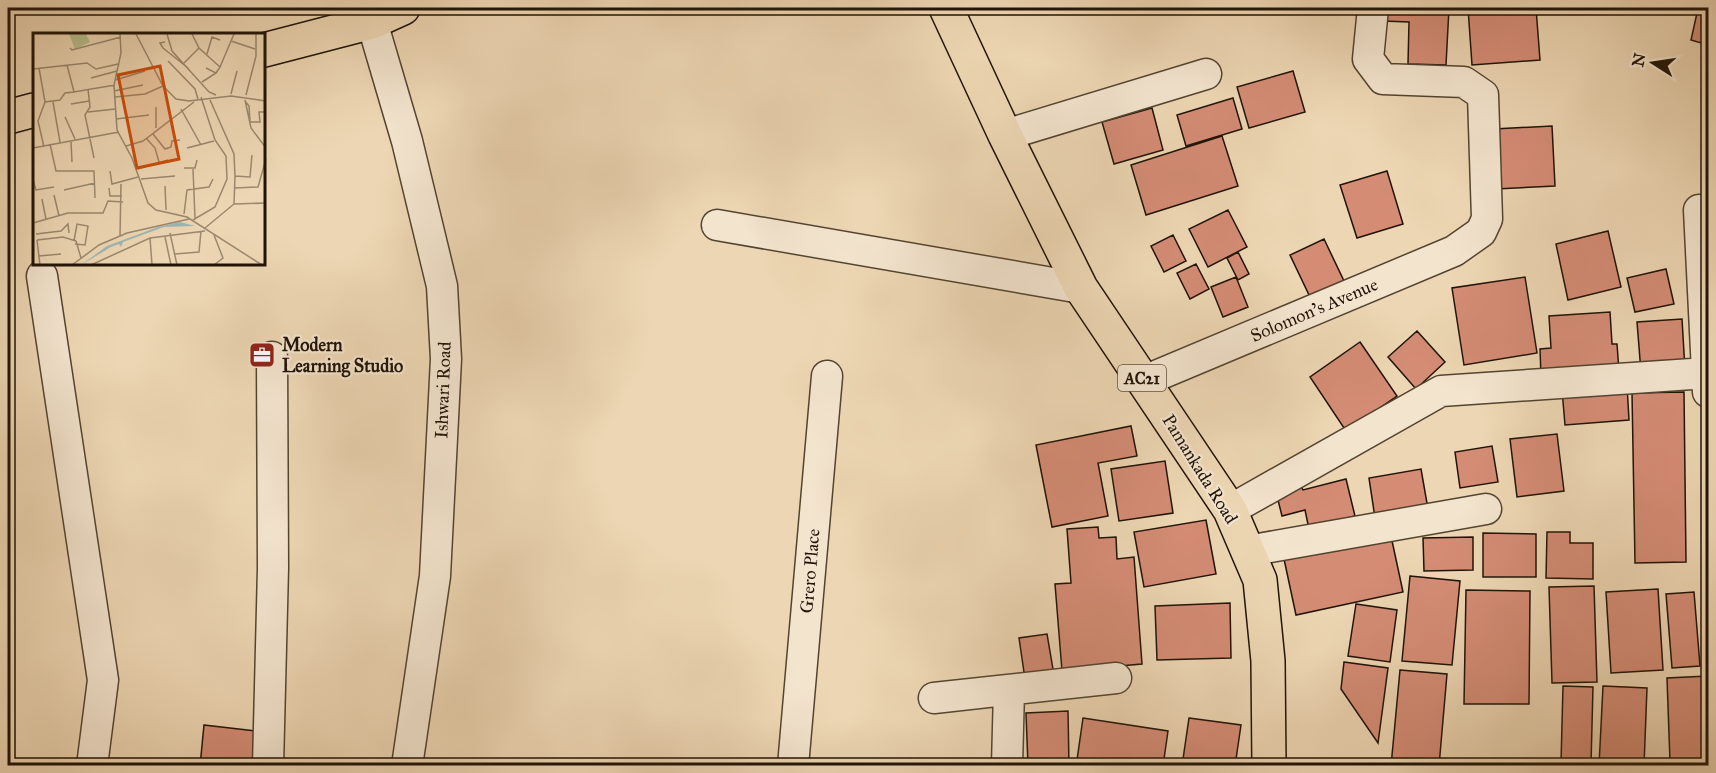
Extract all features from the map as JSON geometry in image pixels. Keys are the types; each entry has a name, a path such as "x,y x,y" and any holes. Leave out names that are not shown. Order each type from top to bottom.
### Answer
{"main road":[{"path":"266,49 372,22 403,8"},
{"name":"Pamankada Road","path":"946,8 1005,135 1081,288 1230,510 1260,580 1268,661 1269,765"},
{"path":"8,117 33,110"}],"street":[{"name":"Solomon's Avenue","path":"1144,381 1454,251 1481,232 1487,219 1483,95 1464,82 1383,79 1368,59 1373,8"},
{"name":"Ishwari Road","path":"372,22 407,141 442,286 446,359 435,576 407,765"},
{"path":"1005,135 1206,74"},
{"path":"1230,510 1441,391 1708,383 1699,210"},
{"path":"717,225 1081,288"},
{"path":"42,276 103,680 92,765"},
{"path":"268,765 273,568 272,357"},
{"name":"Grero Place","path":"793,765 827,376"},
{"path":"1247,551 1486,509"},
{"path":"934,698 1116,678"},
{"path":"1007,765 1009,690"}],"building":[{"path":"1384,8 1449,8 1446,65 1408,64 1409,22 1383,21"},
{"path":"1468,8 1536,8 1540,60 1472,65"},
{"path":"1697,13 1708,16 1708,45 1691,40"},
{"path":"1293,71 1305,112 1249,128 1237,87"},
{"path":"1233,98 1242,129 1186,146 1177,115"},
{"path":"1152,108 1163,150 1114,164 1102,122"},
{"path":"1552,126 1555,186 1496,189 1494,129"},
{"path":"1222,136 1238,186 1146,215 1131,165"},
{"path":"1387,171 1403,224 1357,238 1340,185"},
{"path":"1228,210 1247,247 1208,267 1189,229"},
{"path":"1608,231 1621,287 1568,300 1556,244"},
{"path":"1173,235 1186,261 1164,272 1151,246"},
{"path":"1324,239 1344,281 1310,297 1290,255"},
{"path":"1238,252 1249,274 1238,280 1227,258"},
{"path":"1196,264 1209,289 1190,299 1177,273"},
{"path":"1666,269 1674,304 1635,312 1627,278"},
{"path":"1236,277 1248,307 1223,317 1211,287"},
{"path":"1525,277 1537,353 1464,365 1452,288"},
{"path":"1610,312 1612,344 1617,344 1619,371 1541,376 1540,349 1551,348 1549,316"},
{"path":"1682,319 1685,370 1641,372 1637,322"},
{"path":"1417,331 1445,362 1416,389 1388,357"},
{"path":"1360,342 1397,396 1346,431 1310,377"},
{"path":"1627,385 1629,420 1565,425 1562,390"},
{"path":"1684,392 1686,562 1635,563 1632,393"},
{"path":"1131,426 1137,456 1098,463 1108,516 1052,527 1036,445"},
{"path":"1557,434 1564,491 1517,497 1510,439"},
{"path":"1492,446 1498,482 1460,488 1455,452"},
{"path":"1165,461 1173,513 1119,521 1111,469"},
{"path":"1421,469 1428,509 1375,518 1369,478"},
{"path":"1294,476 1303,490 1346,479 1355,516 1309,529 1305,510 1282,516 1275,488"},
{"path":"1206,520 1216,574 1144,587 1134,532"},
{"path":"1098,527 1099,538 1116,537 1117,559 1134,557 1142,664 1062,671 1055,584 1071,583 1067,529"},
{"path":"1547,532 1570,532 1570,543 1593,543 1593,579 1546,578"},
{"path":"1483,533 1536,534 1536,577 1483,577"},
{"path":"1391,536 1403,592 1296,615 1284,559"},
{"path":"1473,537 1473,570 1424,571 1423,538"},
{"path":"1410,576 1460,581 1452,665 1402,661"},
{"path":"1594,586 1597,682 1552,683 1549,587"},
{"path":"1658,589 1663,670 1611,673 1606,592"},
{"path":"1466,590 1530,591 1529,704 1464,704"},
{"path":"1694,592 1700,666 1672,668 1666,594"},
{"path":"1230,603 1231,658 1157,660 1155,606"},
{"path":"1356,604 1397,610 1390,662 1348,656"},
{"path":"1047,634 1054,675 1025,679 1019,638"},
{"path":"1344,662 1388,668 1378,743 1341,689"},
{"path":"1400,670 1447,674 1439,766 1391,766"},
{"path":"1708,676 1708,761 1670,762 1667,678"},
{"path":"1563,686 1593,687 1591,764 1561,763"},
{"path":"1603,686 1647,688 1644,766 1599,766"},
{"path":"1068,711 1069,766 1028,766 1026,713"},
{"path":"1083,718 1168,731 1163,766 1111,766 1077,760"},
{"path":"1189,718 1241,725 1235,766 1182,766"},
{"path":"204,725 256,731 253,766 200,766"}],"place":[{"name":"Modern Learning Studio","path":"262,355"}]}
